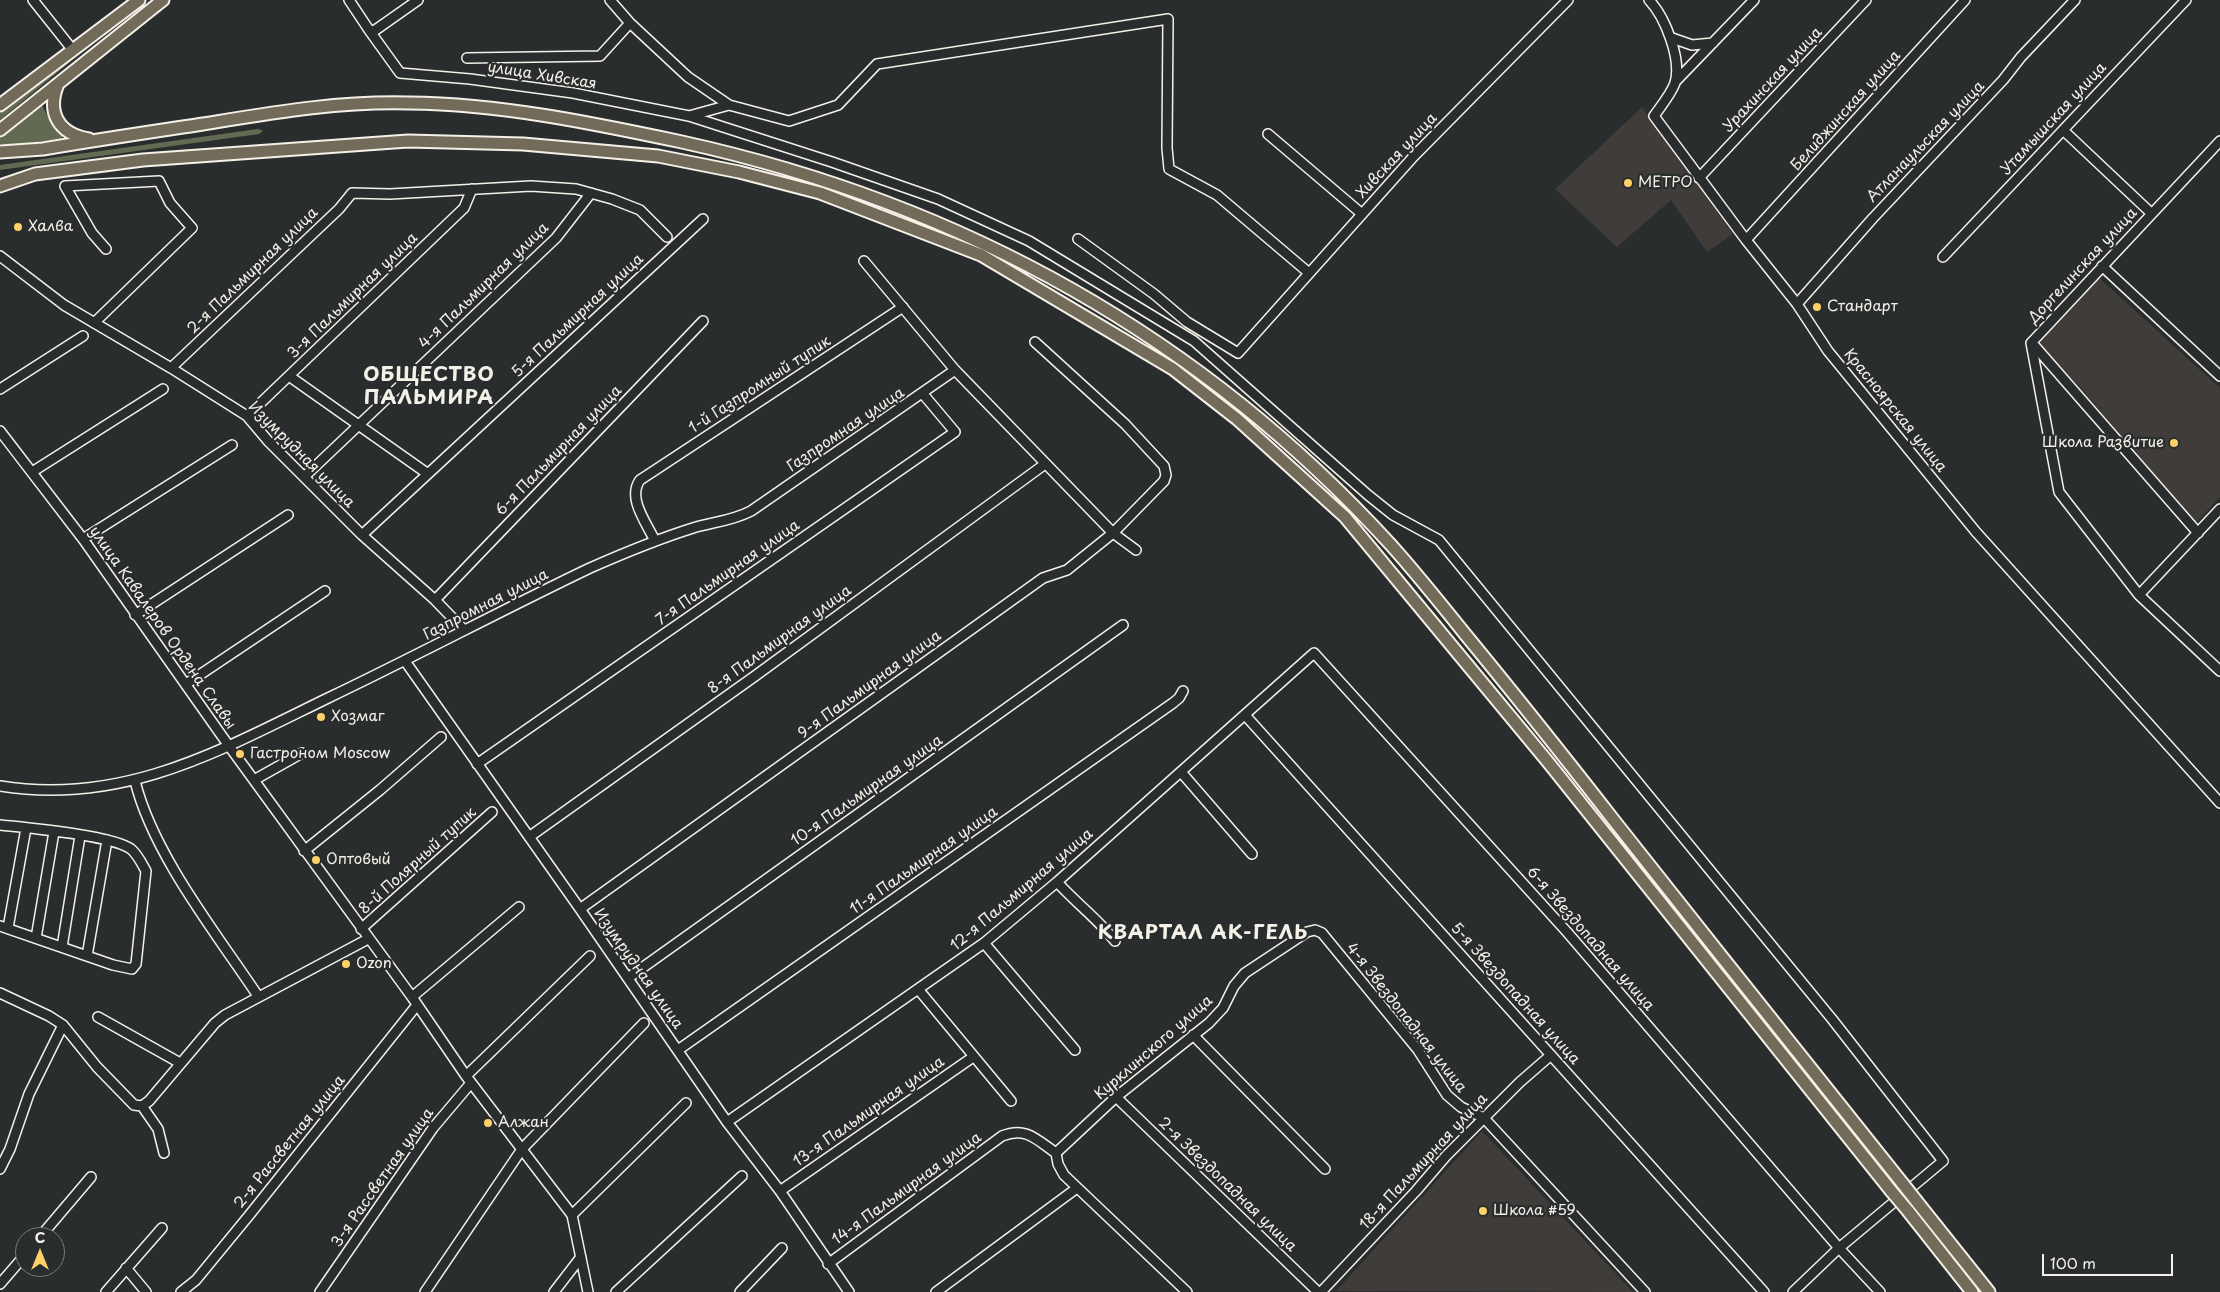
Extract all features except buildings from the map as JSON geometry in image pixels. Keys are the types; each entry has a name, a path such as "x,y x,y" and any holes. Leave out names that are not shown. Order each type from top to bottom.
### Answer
{"main road":[{"path":"0,105 139,0"},
{"path":"0,130 162,0"},
{"path":"72,49 83,62"},
{"path":"58,83 53,102 60,124 73,135 96,140"},
{"path":"0,152 29,151 326,106 411,103 496,109 643,134 779,165 906,209 981,241 1053,277 1165,347 1246,408 1315,469 1393,547 1497,672 1989,1292"},
{"path":"0,186 35,174 143,160 408,141 523,144 658,156 739,172 820,192 980,255 1173,369 1237,419 1345,517 1548,762 1972,1292"}],"street":[{"path":"32,0 72,49"},
{"name":"улица Хивская","path":"348,0 373,30 400,73 470,79 573,93 689,116 729,104"},
{"path":"373,30 418,0"},
{"path":"610,0 630,22 688,77 729,104 789,120 838,105 877,64 1168,19 1167,148 1169,169 1217,195 1309,273"},
{"name":"Хивская улица","path":"1078,239 1154,294 1187,322 1238,353 1414,156 1568,0"},
{"path":"1649,0 1672,38 1675,56 1675,82"},
{"path":"1675,82 1754,0"},
{"name":"Урахинская улица","path":"1700,178 1866,0"},
{"name":"Белиджинская улица","path":"1746,240 1965,0"},
{"name":"Атланаульская улица","path":"1796,304 1873,218 2003,80 2021,57 2076,0"},
{"name":"Утамышская улица","path":"1943,257 2186,0"},
{"path":"467,58 600,56 630,22"},
{"path":"1672,38 1692,45 1713,43"},
{"name":"Красноярская улица","path":"1675,82 1654,116 1796,304 1828,351 1976,532 2220,804"},
{"path":"689,116 832,162 938,199 1029,241 1194,341 1368,495 1393,515 1439,540 1832,1019 1943,1161 1839,1248 1793,1292"},
{"path":"2063,130 2151,213"},
{"path":"1268,134 1362,214"},
{"name":"Доргелинская улица","path":"2220,141 2031,343 2058,492 2139,595 2220,671"},
{"path":"94,323 192,228 170,203 159,181 65,186 92,233 106,249"},
{"path":"472,189 531,186 576,189 640,210 667,237"},
{"name":"2-я Пальмирная улица","path":"171,368 339,209 352,192 390,194 472,189"},
{"name":"3-я Пальмирная улица","path":"247,416 464,208 472,189"},
{"name":"4-я Пальмирная улица","path":"304,477 556,238 591,193"},
{"name":"5-я Пальмирная улица","path":"362,535 703,219"},
{"name":"Изумрудная улица","path":"0,256 64,305 171,368 247,416 362,535 435,600 464,630"},
{"path":"864,261 955,370 1113,533 1136,550"},
{"path":"2102,266 2220,376"},
{"name":"1-й Газпромный тупик","path":"655,541 635,498 635,488 640,480 903,307"},
{"name":"6-я Пальмирная улица","path":"435,600 703,320"},
{"path":"0,389 83,336"},
{"name":"9-я Пальмирная улица","path":"580,909 1043,578 1067,570 1113,533 1164,482 1166,475 1164,466 1124,424 1035,342"},
{"path":"2031,343 2198,533"},
{"name":"Газпромная улица","path":"0,786 18,789 73,789 112,786 135,781 195,762 592,568 655,541 694,528 736,519 751,511 923,394 955,370"},
{"path":"289,376 428,474"},
{"path":"32,472 163,389"},
{"name":"7-я Пальмирная улица","path":"477,764 955,432 923,394"},
{"name":"улица Кавалеров Ордена Славы","path":"0,431 83,539 228,746 414,1001 469,1080 572,1215 588,1292"},
{"path":"83,539 232,445"},
{"name":"8-я Пальмирная улица","path":"529,836 755,676 1045,464"},
{"path":"2139,595 2220,509"},
{"path":"135,615 288,515"},
{"path":"186,684 325,591"},
{"name":"10-я Пальмирная улица","path":"628,978 1123,625"},
{"name":"6-я Звездопадная улица","path":"1314,653 1567,932 1839,1248 1880,1292"},
{"name":"12-я Пальмирная улица","path":"727,1122 984,943 1057,882 1314,653"},
{"name":"Изумрудная улица","path":"405,661 727,1122 780,1191 828,1264 849,1292"},
{"name":"11-я Пальмирная улица","path":"678,1050 1173,703 1184,691"},
{"name":"5-я Звездопадная улица","path":"1245,715 1764,1292"},
{"path":"304,851 441,737"},
{"path":"254,780 302,753"},
{"path":"1181,772 1252,854"},
{"path":"135,781 145,815 160,844 258,996"},
{"name":"8-й Полярный тупик","path":"361,930 492,812"},
{"path":"0,825 26,828 107,840 130,849 140,859 146,872 136,964 132,969 126,969 4,927 26,828"},
{"path":"36,938 54,832"},
{"path":"62,947 80,836"},
{"path":"88,956 107,840"},
{"path":"1057,882 1069,896 1100,922 1115,941"},
{"name":"2-я Рассветная улица","path":"181,1292 196,1280 245,1220 414,1001 519,907"},
{"name":"Курклинского улица","path":"1056,1153 1116,1097 1224,1008 1234,986 1245,973 1307,932 1315,930"},
{"name":"4-я Звездопадная улица","path":"1315,930 1322,933 1418,1050 1447,1095 1461,1107 1484,1118 1644,1292"},
{"path":"0,993 49,1016 63,1025 97,1067 134,1105 142,1106 150,1101 215,1022 258,996 368,939"},
{"path":"984,943 1075,1050"},
{"name":"3-я Рассветная улица","path":"320,1292 433,1128 469,1080 590,956"},
{"path":"918,989 1011,1101"},
{"path":"98,1017 180,1063"},
{"path":"425,1292 522,1149 644,1023"},
{"path":"0,1170 10,1149 29,1094 63,1025"},
{"path":"1193,1035 1325,1169"},
{"name":"18-я Пальмирная улица","path":"1320,1292 1416,1191 1446,1156 1520,1082 1551,1055"},
{"name":"13-я Пальмирная улица","path":"780,1191 973,1057"},
{"name":"2-я Звездопадная улица","path":"1116,1097 1320,1292"},
{"path":"572,1215 686,1103"},
{"path":"142,1106 158,1129 164,1154"},
{"name":"14-я Пальмирная улица","path":"828,1264 1002,1136 1012,1131 1024,1131 1056,1153"},
{"path":"1056,1153 1058,1164 1064,1175 1187,1292"},
{"path":"616,1292 742,1176"},
{"path":"49,1227 91,1178"},
{"path":"936,1292 1077,1188"},
{"path":"106,1292 162,1228"},
{"path":"740,1292 782,1248"},
{"path":"554,1292 581,1257"},
{"path":"0,1284 15,1267"},
{"path":"126,1268 146,1292"}],"shaded area":[{"path":"1642,107 1733,234 1707,252 1671,200 1617,247 1555,189"},
{"name":"Школа Развитие","path":"2097,276 2220,388 2220,497 2196,523 2079,386 2041,349 2040,338"},
{"name":"Школа #59","path":"1482,1131 1633,1292 1336,1291"}],"green space":[{"path":"68,60 70,62 0,120 0,112"},
{"path":"41,103 48,117 62,134 62,138 11,147 0,144 0,138 8,128"},
{"path":"258,129 263,131 259,134 0,170 0,165"}],"place":[{"name":"МЕТРО","path":"1628,183"},
{"name":"Халва","path":"18,227"},
{"name":"Стандарт","path":"1817,307"},
{"name":"Школа Развитие","path":"2174,443"},
{"name":"Хозмаг","path":"321,717"},
{"name":"Гастроном Moscow","path":"240,754"},
{"name":"Оптовый","path":"316,860"},
{"name":"Ozon","path":"346,964"},
{"name":"Алжан","path":"488,1123"},
{"name":"Школа #59","path":"1483,1211"}],"district":[{"name":"ОБЩЕСТВО ПАЛЬМИРА","path":"429,386"},
{"name":"КВАРТАЛ АК-ГЕЛЬ","path":"1203,933"}]}
